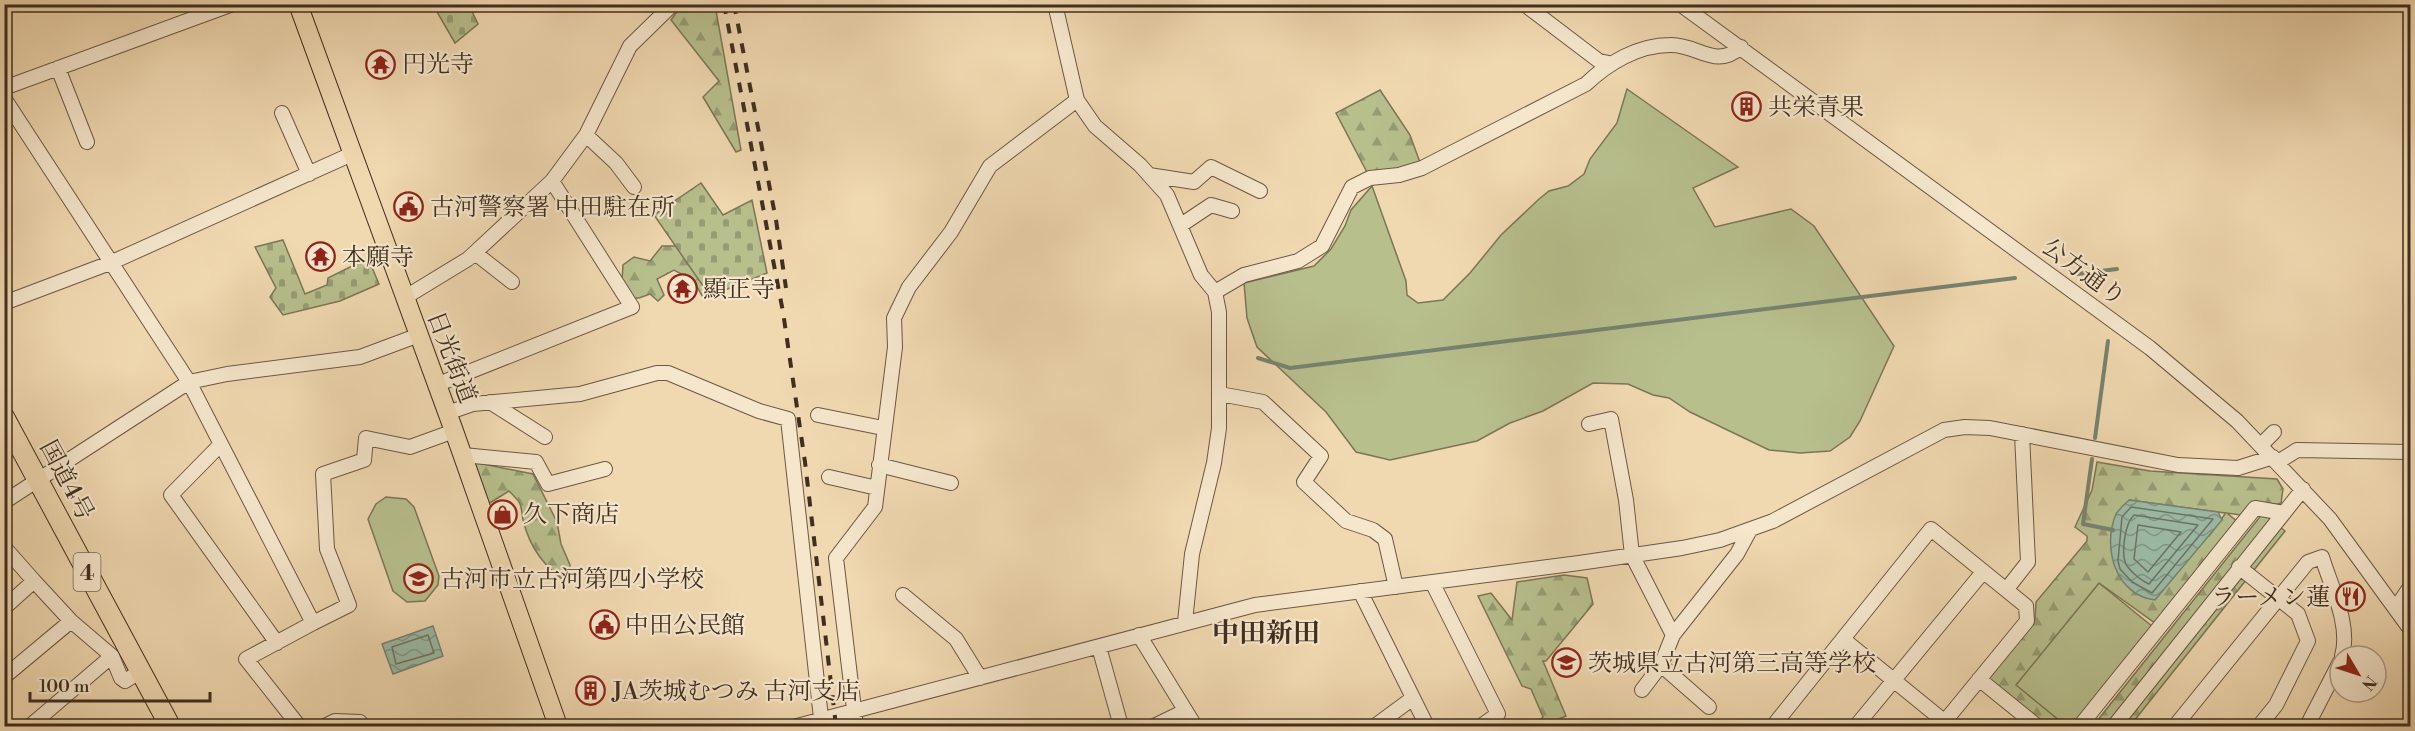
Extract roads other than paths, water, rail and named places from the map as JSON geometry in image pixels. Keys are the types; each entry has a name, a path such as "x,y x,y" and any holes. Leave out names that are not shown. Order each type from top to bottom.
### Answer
{"highway":[{"name":"国道4号","path":"4,417 170,726"}],"main road":[{"name":"日光街道","path":"298,4 463,455 558,726"}],"street":[{"path":"4,88 233,4"},
{"path":"404,298 475,253 552,181 586,135 630,46 673,4"},
{"path":"1055,4 1077,100 1095,126 1149,175 1167,195 1201,275 1215,292 1219,312 1220,394 1214,464 1192,554 1185,622"},
{"path":"1524,4 1599,61 1609,63"},
{"name":"公方通り","path":"1680,4 2150,348 2237,421 2303,489 2356,552 2410,629"},
{"path":"1215,292 1244,275 1298,261 1322,246 1352,187 1370,178 1399,175 1422,168 1586,84 1609,63 1668,44 1721,58 1731,56 1741,47"},
{"path":"58,68 87,142"},
{"path":"4,98 189,382 313,623"},
{"path":"856,720 836,558 875,507 883,428 895,347 894,318 909,287 951,232 990,166 1077,100"},
{"path":"282,113 309,174"},
{"path":"586,135 616,163 634,187"},
{"path":"4,303 110,263 352,154"},
{"path":"1149,175 1194,182 1210,167 1260,191"},
{"path":"436,385 632,307 552,181"},
{"path":"1181,225 1211,205 1232,211"},
{"path":"475,253 512,282"},
{"path":"4,502 189,382 227,374 360,357 419,335"},
{"path":"447,413 473,404 580,394 657,373 668,373 759,411 788,419 821,718"},
{"path":"1220,394 1263,402 1321,456 1304,482 1346,521 1373,530 1385,539 1396,587"},
{"path":"490,402 545,437"},
{"path":"818,415 883,428"},
{"path":"1589,424 1611,419 1626,500 1632,555 1674,635"},
{"path":"797,726 821,718 856,720 980,678 1255,605 1683,548 1750,530 1831,491 1944,430 1965,427 1990,428 2178,465 2238,468 2275,460 2297,450 2410,452"},
{"path":"299,726 246,660 349,605 327,549 322,474 364,460 366,438 410,447 454,431"},
{"path":"2261,446 2274,432"},
{"path":"2006,590 2028,562 2022,434"},
{"path":"221,444 171,495 277,643"},
{"path":"463,455 536,462 548,484 605,469"},
{"path":"879,465 951,483"},
{"path":"829,477 877,488"},
{"path":"2115,726 2303,489"},
{"path":"2080,726 2255,508 2284,513"},
{"path":"1773,726 1931,529 2026,606 2027,621 1943,724 1895,680 1843,639"},
{"path":"1642,690 1661,665 1674,635 1737,554 1750,530"},
{"path":"4,547 71,621 112,656 121,678 126,681 141,671"},
{"path":"2175,726 2308,562 2322,557 2344,626 2346,644"},
{"path":"2240,567 2298,614 2308,641 2276,705 2259,726"},
{"path":"1856,726 1983,572"},
{"path":"4,608 34,581"},
{"path":"1432,582 1498,714 1481,726"},
{"path":"2396,609 2410,587"},
{"path":"1360,591 1427,726"},
{"path":"903,595 956,639 980,678"},
{"path":"4,677 71,621"},
{"path":"1139,635 1195,726"},
{"path":"1099,647 1122,726"},
{"path":"30,726 112,656"},
{"path":"1661,665 1710,707"},
{"path":"1979,679 2037,726"},
{"path":"2307,726 2328,685"},
{"path":"1376,726 1413,698"},
{"path":"1154,726 1185,711"},
{"path":"325,726 335,721 360,722"}],"water":[{"path":"2129,500 2218,512 2222,520 2155,600 2141,596 2130,589 2115,568 2111,541 2112,527 2116,514"},
{"path":"433,626 443,656 393,674 382,644"}],"waterway":[{"path":"2077,274 2117,269"},
{"path":"1258,358 1290,368 2015,278"},
{"path":"2095,438 2108,341"},
{"path":"2092,459 2083,524 2113,530"}],"railway":[{"path":"724,4 783,312 805,462 836,726"},
{"path":"734,4 776,220 786,288"}],"place":[{"name":"円光寺","path":"381,64"},
{"name":"共栄青果","path":"1747,107"},
{"name":"古河警察署 中田駐在所","path":"409,207"},
{"name":"本願寺","path":"321,257"},
{"name":"顯正寺","path":"682,289"},
{"name":"久下商店","path":"502,514"},
{"name":"古河市立古河第四小学校","path":"419,579"},
{"name":"ラーメン蓮","path":"2351,597"},
{"name":"中田公民館","path":"604,625"},
{"name":"茨城県立古河第三高等学校","path":"1567,663"},
{"name":"JA茨城むつみ 古河支店","path":"591,691"}],"district":[{"name":"中田新田","path":"1266,633"}]}
